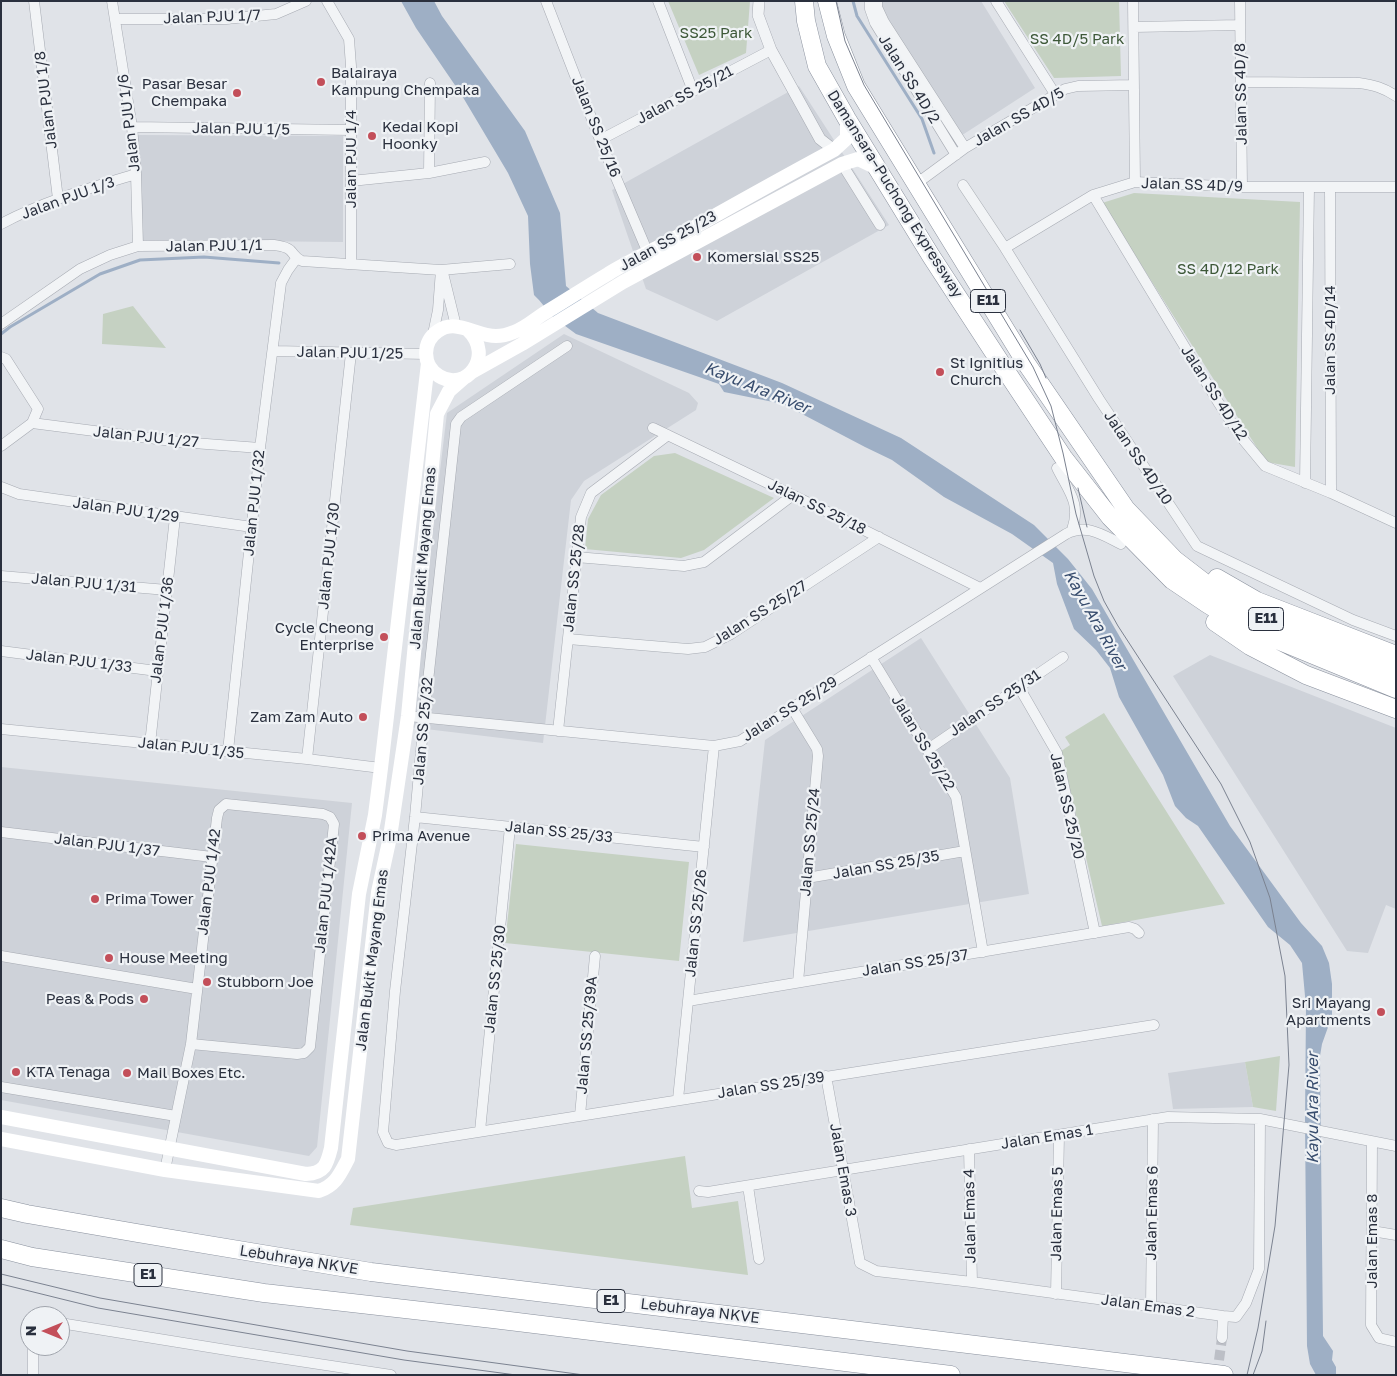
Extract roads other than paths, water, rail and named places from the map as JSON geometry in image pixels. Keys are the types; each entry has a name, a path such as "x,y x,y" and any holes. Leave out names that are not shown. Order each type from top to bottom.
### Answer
{"highway":[{"name":"Damansara–Puchong Expressway","path":"804,1 806,21 817,66 848,119 952,288 1063,457 1110,517 1172,580 1243,626 1344,660 1396,672"},
{"name":"Damansara–Puchong Expressway","path":"827,1 836,36 856,86 1026,363 1126,510 1175,560 1214,590 1253,614 1344,660 1396,689"},
{"path":"952,288 1025,420 1057,468 1121,544 1172,592 1250,646 1306,676 1396,709"},
{"path":"1192,574 1212,575 1257,601 1396,655"},
{"name":"Lebuhraya NKVE","path":"1,1208 371,1272 1224,1375"},
{"name":"E1","path":"1,1249 32,1257 264,1293 951,1375"},
{"path":"1,1254 32,1257"}],"main road":[{"name":"Jalan SS 25/23","path":"468,375 522,344 531,330 608,273 648,253 834,150 848,138 848,119"},
{"path":"834,150 842,164"},
{"name":"Jalan SS 25/23","path":"462,328 495,336 531,330 842,164 858,158 879,169"},
{"path":"642,271 646,264 648,253"},
{"path":"448,326 462,328 478,343 479,359 468,375 457,380 448,379 439,376 432,370 427,358 429,340 434,334 448,326"},
{"name":"Jalan Bukit Mayang Emas","path":"1,1117 306,1174 316,1173 323,1168 328,1160 331,1148 359,894 375,815 381,768 427,358"},
{"name":"Jalan Bukit Mayang Emas","path":"1,1139 165,1170 319,1190 329,1187 337,1180 348,1159 378,892 390,837 408,716 437,414 449,392 468,375"}],"street":[{"name":"Jalan PJU 1/8","path":"34,1 58,198"},
{"name":"Jalan PJU 1/6","path":"112,1 132,127 136,174 138,246"},
{"name":"Jalan PJU 1/7","path":"115,19 226,19 276,14 306,1"},
{"name":"Jalan PJU 1/4","path":"327,1 349,39 351,66 351,264"},
{"name":"Jalan SS 25/16","path":"546,1 600,140 648,253"},
{"path":"658,1 692,91"},
{"path":"759,1 758,15 771,50 820,140 834,150"},
{"name":"Jalan SS 4D/2","path":"870,1 870,9 875,23 956,155"},
{"path":"877,1 877,7 884,22 965,148"},
{"path":"996,1 1055,94"},
{"path":"1133,1 1135,182"},
{"name":"Jalan SS 4D/8","path":"1240,1 1242,187"},
{"path":"1134,27 1240,25"},
{"name":"Jalan SS 25/21","path":"600,140 771,50"},
{"path":"1241,82 1359,83 1386,89 1396,96"},
{"path":"429,173 430,83"},
{"name":"Jalan SS 4D/5","path":"916,184 965,148 1010,123 1055,94 1078,86 1134,85"},
{"name":"Jalan PJU 1/5","path":"132,127 350,130"},
{"path":"350,181 429,173 485,162"},
{"path":"842,164 880,225"},
{"name":"Jalan PJU 1/3","path":"1,224 21,213 58,198 136,174"},
{"name":"Jalan SS 4D/9","path":"1005,248 1093,195 1135,182 1242,187 1396,187"},
{"name":"Jalan SS 4D/10","path":"963,185 1005,248 1099,399 1197,546 1353,620 1396,636"},
{"path":"1305,483 1309,187"},
{"name":"Jalan SS 4D/14","path":"1330,187 1331,493"},
{"name":"Jalan SS 4D/12","path":"1093,195 1241,437 1265,466 1331,493 1396,523"},
{"name":"Jalan PJU 1/1","path":"1,324 80,269 110,255 138,246 274,245 285,247 302,261 442,270 510,264"},
{"name":"Jalan PJU 1/32","path":"228,751 260,448 281,283 296,258"},
{"path":"442,270 462,328"},
{"path":"434,334 442,270"},
{"name":"Jalan SS 25/32","path":"388,1143 383,1132 395,991 456,424 461,417 567,346"},
{"name":"Jalan PJU 1/25","path":"273,351 351,353 427,358"},
{"name":"Jalan PJU 1/30","path":"307,759 351,353"},
{"path":"1,357 6,359 38,409 32,422 1,446"},
{"name":"Jalan PJU 1/27","path":"32,422 180,442 260,448"},
{"name":"Jalan SS 25/18","path":"653,428 980,588"},
{"name":"Jalan SS 25/28","path":"558,731 581,516 591,493 668,435"},
{"path":"1057,468 1073,500 1076,511 1069,532 1094,530 1121,544"},
{"name":"Jalan PJU 1/29","path":"1,487 19,494 252,527"},
{"path":"576,557 684,566 704,562 793,495"},
{"name":"Jalan PJU 1/36","path":"150,744 175,517"},
{"name":"Jalan SS 25/29","path":"408,716 714,746 740,741 1069,532"},
{"name":"Jalan SS 25/27","path":"568,639 688,648 705,647 731,634 879,537"},
{"name":"Jalan PJU 1/31","path":"1,576 167,590"},
{"name":"Jalan PJU 1/33","path":"1,651 158,671"},
{"name":"Jalan SS 25/22","path":"872,657 956,797 983,952"},
{"name":"Jalan SS 25/31","path":"927,750 1063,657"},
{"name":"Jalan SS 25/20","path":"1019,687 1056,753 1095,934"},
{"name":"Jalan SS 25/24","path":"792,708 817,750 818,756 798,982"},
{"name":"Jalan PJU 1/35","path":"1,729 381,768"},
{"name":"Jalan SS 25/26","path":"678,1099 714,746"},
{"name":"Jalan PJU 1/42","path":"165,1170 191,1044 217,818 219,810 226,804"},
{"name":"Jalan PJU 1/42A","path":"191,1044 297,1054 304,1053 310,1047 334,824 330,817 323,814 226,804"},
{"name":"Jalan SS 25/33","path":"415,817 704,847"},
{"name":"Jalan SS 25/30","path":"480,1131 510,827"},
{"name":"Jalan PJU 1/37","path":"1,832 212,857"},
{"name":"Jalan SS 25/35","path":"807,878 965,851"},
{"name":"Jalan SS 25/37","path":"688,1001 1129,928 1135,929 1139,933"},
{"path":"1,956 197,989"},
{"name":"Jalan SS 25/39A","path":"580,1115 595,956"},
{"name":"Jalan SS 25/39","path":"388,1143 396,1144 1154,1025"},
{"name":"Jalan Emas 3","path":"826,1076 860,1263"},
{"path":"1,1087 176,1116"},
{"name":"Jalan Emas 1","path":"699,1190 708,1192 748,1186 1168,1117 1260,1120 1396,1146"},
{"name":"Jalan Emas 6","path":"1151,1307 1153,1119"},
{"path":"1222,1338 1223,1316 1236,1316 1246,1303 1259,1269 1260,1120"},
{"name":"Jalan Emas 5","path":"1056,1294 1059,1135"},
{"name":"Jalan Emas 8","path":"1372,1142 1371,1325 1379,1338 1396,1342"},
{"name":"Jalan Emas 4","path":"969,1149 972,1282"},
{"path":"748,1186 760,1259"},
{"path":"1372,1230 1396,1235"},
{"name":"Jalan Emas 2","path":"860,1263 876,1271 1223,1316"},
{"path":"70,1325 391,1375"},
{"path":"33,1356 33,1375"}],"water":[{"name":"Kayu Ara River","path":"401,1 434,1 442,16 525,131 560,213 566,286 598,313 782,383 901,438 1034,525 1068,559 1092,589 1230,826 1301,923 1322,946 1329,963 1332,984 1332,1016 1322,1044 1320,1056 1323,1336 1333,1351 1332,1360 1336,1367 1336,1375 1316,1375 1310,1364 1307,1346 1306,1007 1302,963 1290,945 1268,927 1198,826 1186,818 1175,806 1163,775 1119,697 1110,668 1096,650 1074,629 1057,584 1053,563 1012,534 944,497 892,460 783,404 724,392 719,384 576,334 553,317 534,295 530,264 528,216 508,173 461,94 416,28"}],"waterway":[{"path":"853,1 857,16 922,119 934,153"},
{"path":"1,334 100,274 140,260 204,257 279,263"}],"tunnel":[{"path":"1217,1375 1222,1338"}],"tram line":[{"path":"836,1 845,41 864,85 1033,367 1051,406 1076,514 1094,576 1104,601 1118,626 1221,784 1250,842 1270,898 1285,976 1289,1065 1275,1226 1258,1328 1247,1375"},
{"path":"1020,330 1046,378"},
{"path":"1078,488 1087,527"},
{"path":"1,1274 100,1298 407,1351 584,1375"},
{"path":"1,1284 98,1308 404,1360 516,1375"},
{"path":"1253,1375 1262,1351 1266,1321"}],"place":[{"name":"Balairaya Kampung Chempaka","path":"321,82"},
{"name":"Pasar Besar Chempaka","path":"237,93"},
{"name":"Kedai Kopi Hoonky","path":"372,136"},
{"name":"Komersial SS25","path":"697,257"},
{"name":"St Ignitius Church","path":"940,372"},
{"name":"Cycle Cheong Enterprise","path":"384,637"},
{"name":"Zam Zam Auto","path":"363,717"},
{"name":"Prima Avenue","path":"362,836"},
{"name":"Prima Tower","path":"95,899"},
{"name":"House Meeting","path":"109,958"},
{"name":"Stubborn Joe","path":"207,982"},
{"name":"Peas & Pods","path":"144,999"},
{"name":"Sri Mayang Apartments","path":"1381,1012"},
{"name":"KTA Tenaga","path":"16,1072"},
{"name":"Mail Boxes Etc.","path":"127,1073"}],"park label":[{"name":"SS25 Park","path":"716,33"},
{"name":"SS 4D/5 Park","path":"1077,39"},
{"name":"SS 4D/12 Park","path":"1228,269"}]}
